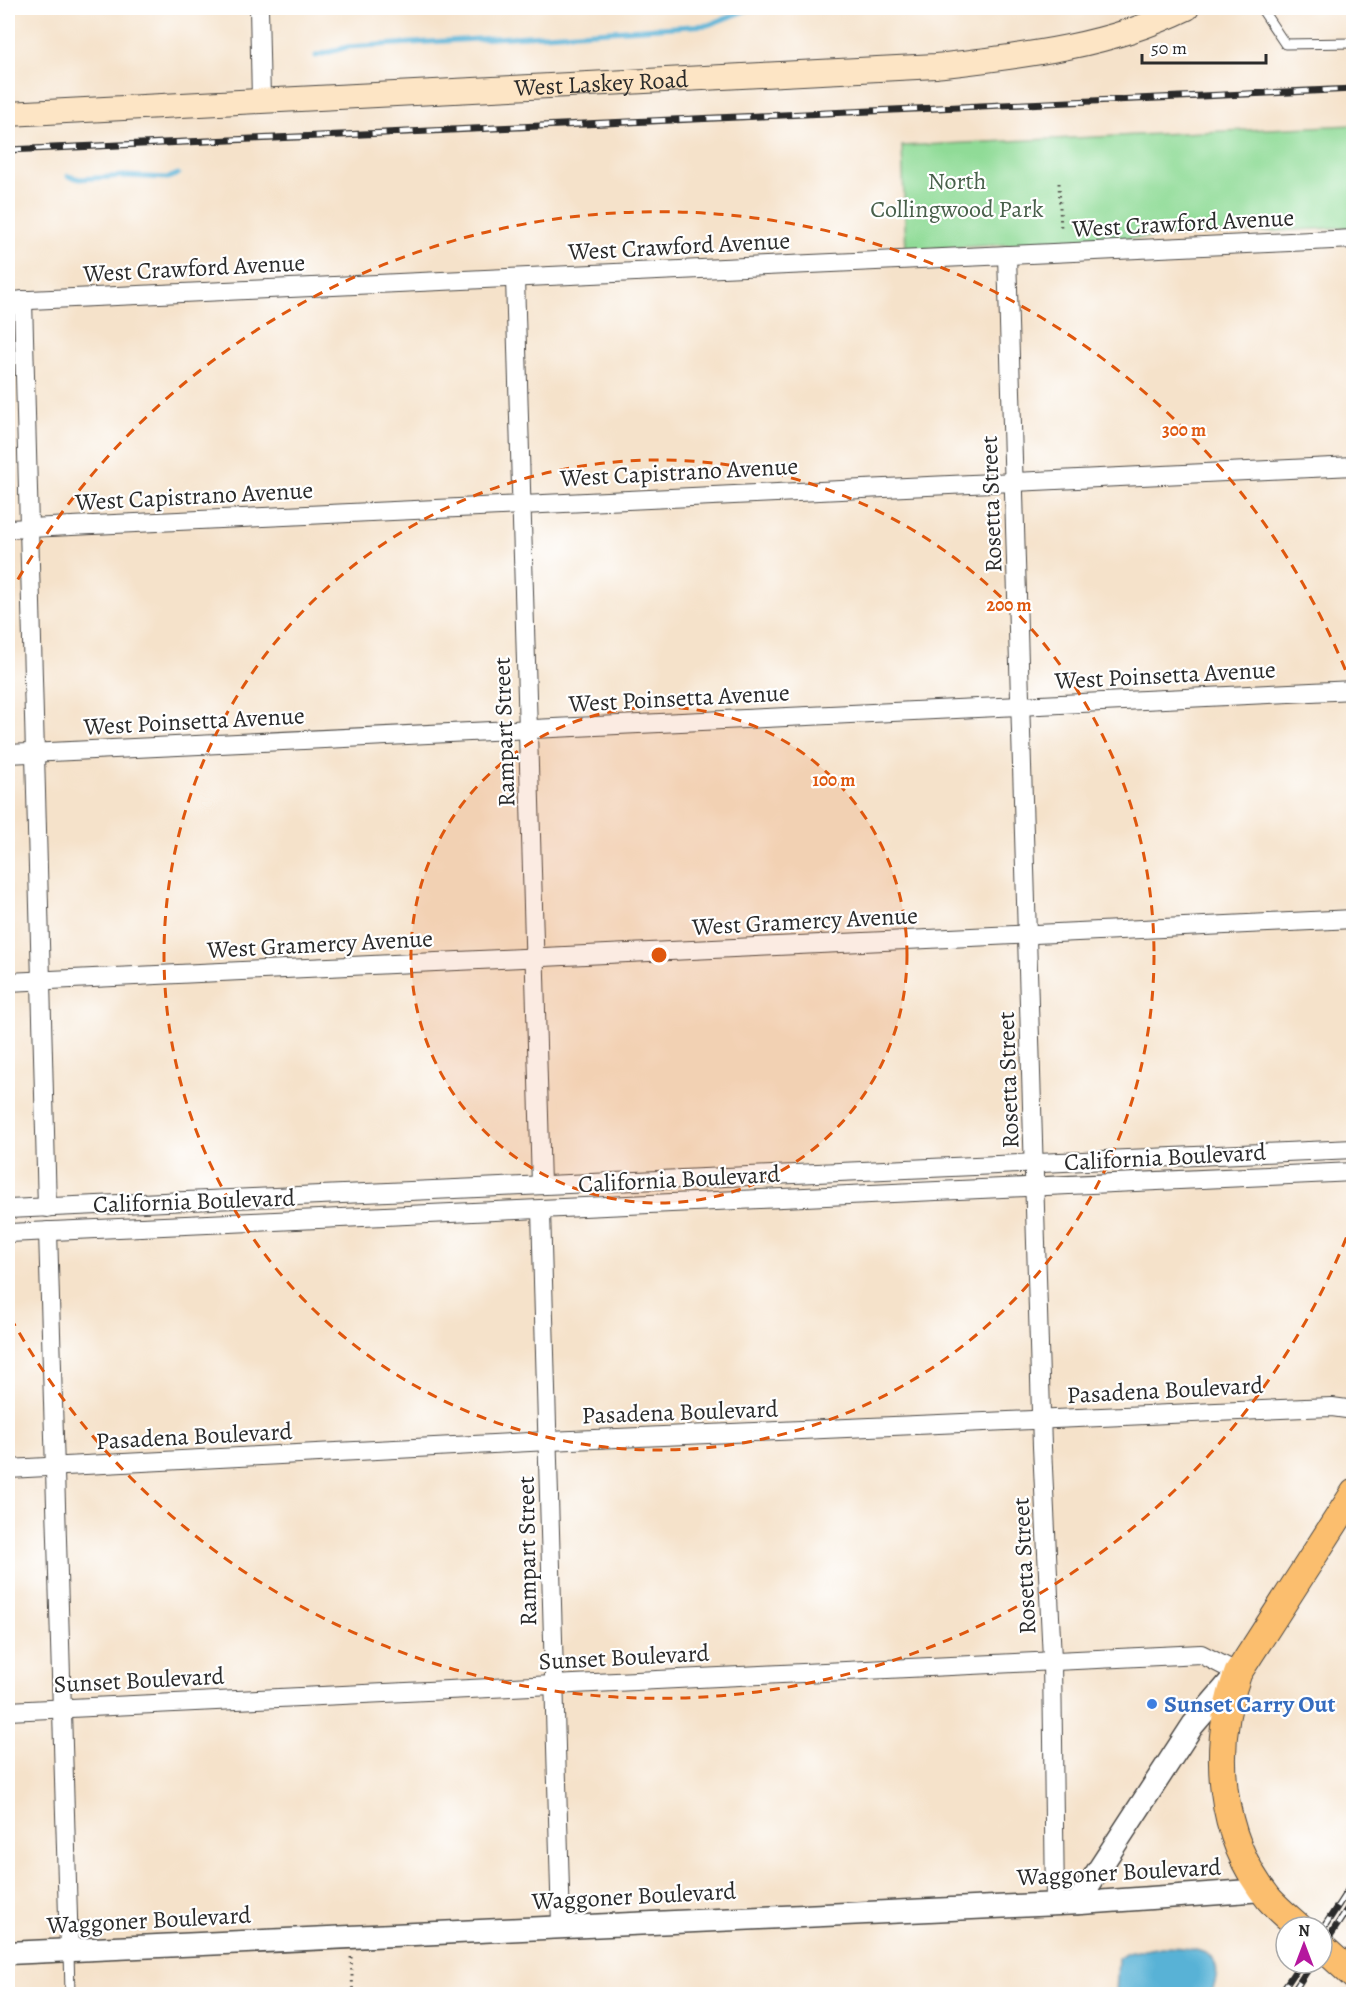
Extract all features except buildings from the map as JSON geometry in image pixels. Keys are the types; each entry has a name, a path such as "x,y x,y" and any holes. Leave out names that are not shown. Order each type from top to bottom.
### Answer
{"main road":[{"name":"West Laskey Road","path":"8,114 936,66 1072,48 1121,36 1187,8"},
{"path":"1287,1915 1263,1890 1234,1833 1224,1792 1221,1758 1224,1726 1229,1698 1238,1673 1353,1493"},
{"path":"1334,1958 1353,1976"}],"street":[{"path":"259,8 261,100"},
{"name":"West Crawford Avenue","path":"15,301 1353,239"},
{"name":"Rosetta Street","path":"1007,255 1041,1420 1066,1903"},
{"name":"Rampart Street","path":"515,278 541,1185 556,1194 556,1200 541,1210 561,1926"},
{"path":"15,301 29,528 47,1208 60,1216 60,1225 48,1232 69,1951"},
{"name":"West Capistrano Avenue","path":"8,529 1014,480 1353,466"},
{"name":"West Poinsetta Avenue","path":"8,754 1353,690"},
{"name":"West Gramercy Avenue","path":"8,982 1353,919"},
{"name":"California Boulevard","path":"8,1209 1353,1149"},
{"path":"1311,1151 1313,1174"},
{"name":"California Boulevard","path":"8,1233 294,1222 1353,1172"},
{"path":"789,1175 790,1198"},
{"path":"292,1198 294,1222"},
{"name":"Pasadena Boulevard","path":"8,1469 549,1441 1332,1407 1353,1410"},
{"name":"Sunset Boulevard","path":"8,1711 1052,1659 1201,1654 1238,1673"},
{"path":"1066,1903 1193,1725 1238,1673"},
{"name":"Waggoner Boulevard","path":"8,1953 1066,1903 1263,1890"}],"lane":[{"path":"1261,8 1285,44 1353,43"},
{"path":"69,1951 70,1995"}],"path":[{"path":"1059,183 1061,231"},
{"path":"350,1937 353,1995"}],"green space":[{"name":"North Collingwood Park","path":"1353,125 1353,227 906,250 902,146"}],"water":[{"path":"1161,1947 1197,1950 1213,1959 1216,1979 1211,1994 1116,1994 1118,1959 1127,1953"}],"waterway":[{"path":"316,56 347,47 708,25 752,8"},
{"path":"68,176 80,179 124,176 168,178 178,174"}],"railway":[{"path":"8,150 1354,89"},
{"path":"1332,1915 1354,1881"},
{"path":"1334,1930 1354,1899"},
{"path":"1280,1994 1293,1975"},
{"path":"1292,1994 1304,1975"}],"place":[{"name":"Sunset Carry Out","path":"1152,1704"}]}
